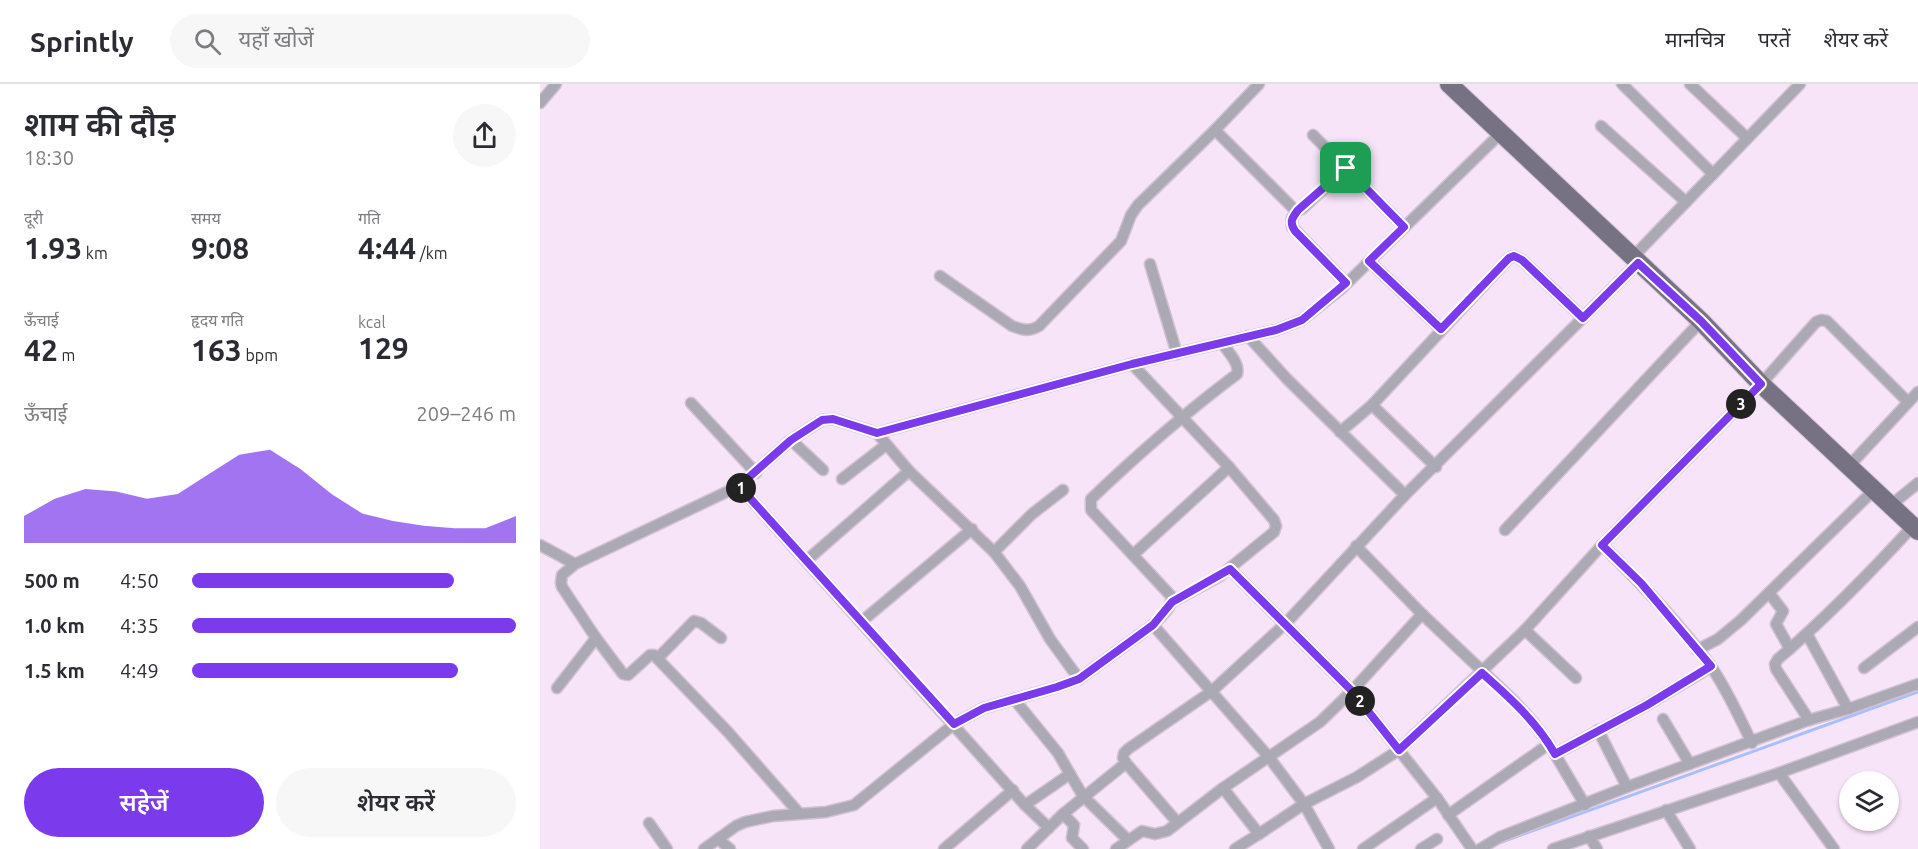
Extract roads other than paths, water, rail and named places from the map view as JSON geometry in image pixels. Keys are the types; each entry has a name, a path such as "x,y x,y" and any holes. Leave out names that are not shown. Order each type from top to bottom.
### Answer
{"main road":[{"path":"1449,84 1701,321 1761,384 1916,529"}],"street":[{"path":"540,103 556,84"},
{"path":"940,276 1012,326 1032,330 1039,326 1114,250 1121,241 1131,215 1138,205 1259,84"},
{"path":"1622,84 1713,174"},
{"path":"1690,84 1747,138"},
{"path":"1177,822 1126,763 1124,753 1212,691 1286,623 1405,495 1436,467 1583,318 1686,202 1800,84"},
{"path":"1601,126 1686,202"},
{"path":"1215,130 1292,207 1298,210"},
{"path":"799,813 728,732 658,658 651,654 631,674 623,674 596,638 561,583 562,575 575,564 739,486 791,440 827,419 877,433 1132,364 1276,330 1302,320 1346,283 1501,133"},
{"path":"1313,135 1404,227"},
{"path":"1346,168 1298,210 1291,223 1295,231 1346,283"},
{"path":"1340,432 1372,405 1509,258 1514,256 1522,260 1583,318"},
{"path":"1369,261 1441,329"},
{"path":"1150,264 1177,354"},
{"path":"1505,530 1701,321"},
{"path":"1235,849 1304,804 1357,777 1399,750 1525,630 1602,545 1761,384 1816,322 1827,321 1908,402"},
{"path":"1248,336 1287,379 1405,495"},
{"path":"1172,602 1171,596 1091,510 1092,499 1180,417 1237,374 1238,367 1222,343"},
{"path":"704,849 745,822 773,816 826,812 854,805 954,724 984,708 1079,679 1153,625 1172,602 1230,569 1274,532 1276,526 1274,520 1132,364"},
{"path":"1850,465 1918,392"},
{"path":"691,403 756,473"},
{"path":"1372,405 1436,467"},
{"path":"877,433 909,471 994,552 1020,586 1050,639 1079,679"},
{"path":"791,440 823,470"},
{"path":"842,479 886,445"},
{"path":"1134,554 1228,467"},
{"path":"806,561 909,471"},
{"path":"1891,505 1918,483"},
{"path":"739,486 1049,828"},
{"path":"994,552 1032,514 1063,490"},
{"path":"1697,650 1718,639 1742,620 1874,490"},
{"path":"861,622 972,529"},
{"path":"1809,720 1775,664 1916,529"},
{"path":"540,545 575,564"},
{"path":"1602,545 1641,583 1711,666 1752,743"},
{"path":"1356,546 1482,673 1514,701 1549,744 1585,805"},
{"path":"1230,569 1352,691 1437,798 1472,849"},
{"path":"1769,593 1783,611 1776,624 1790,649"},
{"path":"1116,849 1142,831 1161,834 1222,788 1320,722 1352,691 1422,614"},
{"path":"658,658 694,621 701,623 721,638"},
{"path":"1153,625 1268,756 1304,804 1326,848"},
{"path":"1864,668 1918,627"},
{"path":"1525,630 1576,678"},
{"path":"1807,634 1848,709"},
{"path":"557,688 596,638"},
{"path":"1555,754 1711,666"},
{"path":"1480,849 1500,837 1627,787 1752,743 1809,720 1918,684"},
{"path":"1014,699 1059,753 1083,796 1128,840"},
{"path":"1663,719 1690,764"},
{"path":"1553,849 1779,773 1918,722"},
{"path":"1598,730 1627,787"},
{"path":"1449,814 1549,744"},
{"path":"1027,849 1083,796 1126,763"},
{"path":"1779,773 1833,849"},
{"path":"1026,805 1070,774"},
{"path":"1222,788 1259,834"},
{"path":"944,849 1013,790"},
{"path":"1363,849 1437,798"},
{"path":"1665,810 1690,849"},
{"path":"1063,814 1074,825 1072,838 1083,849"},
{"path":"649,823 667,849"},
{"path":"1589,836 1597,849"},
{"path":"718,839 730,849"},
{"path":"1421,849 1437,839"}],"waterway":[{"path":"1499,843 1918,692"}]}
